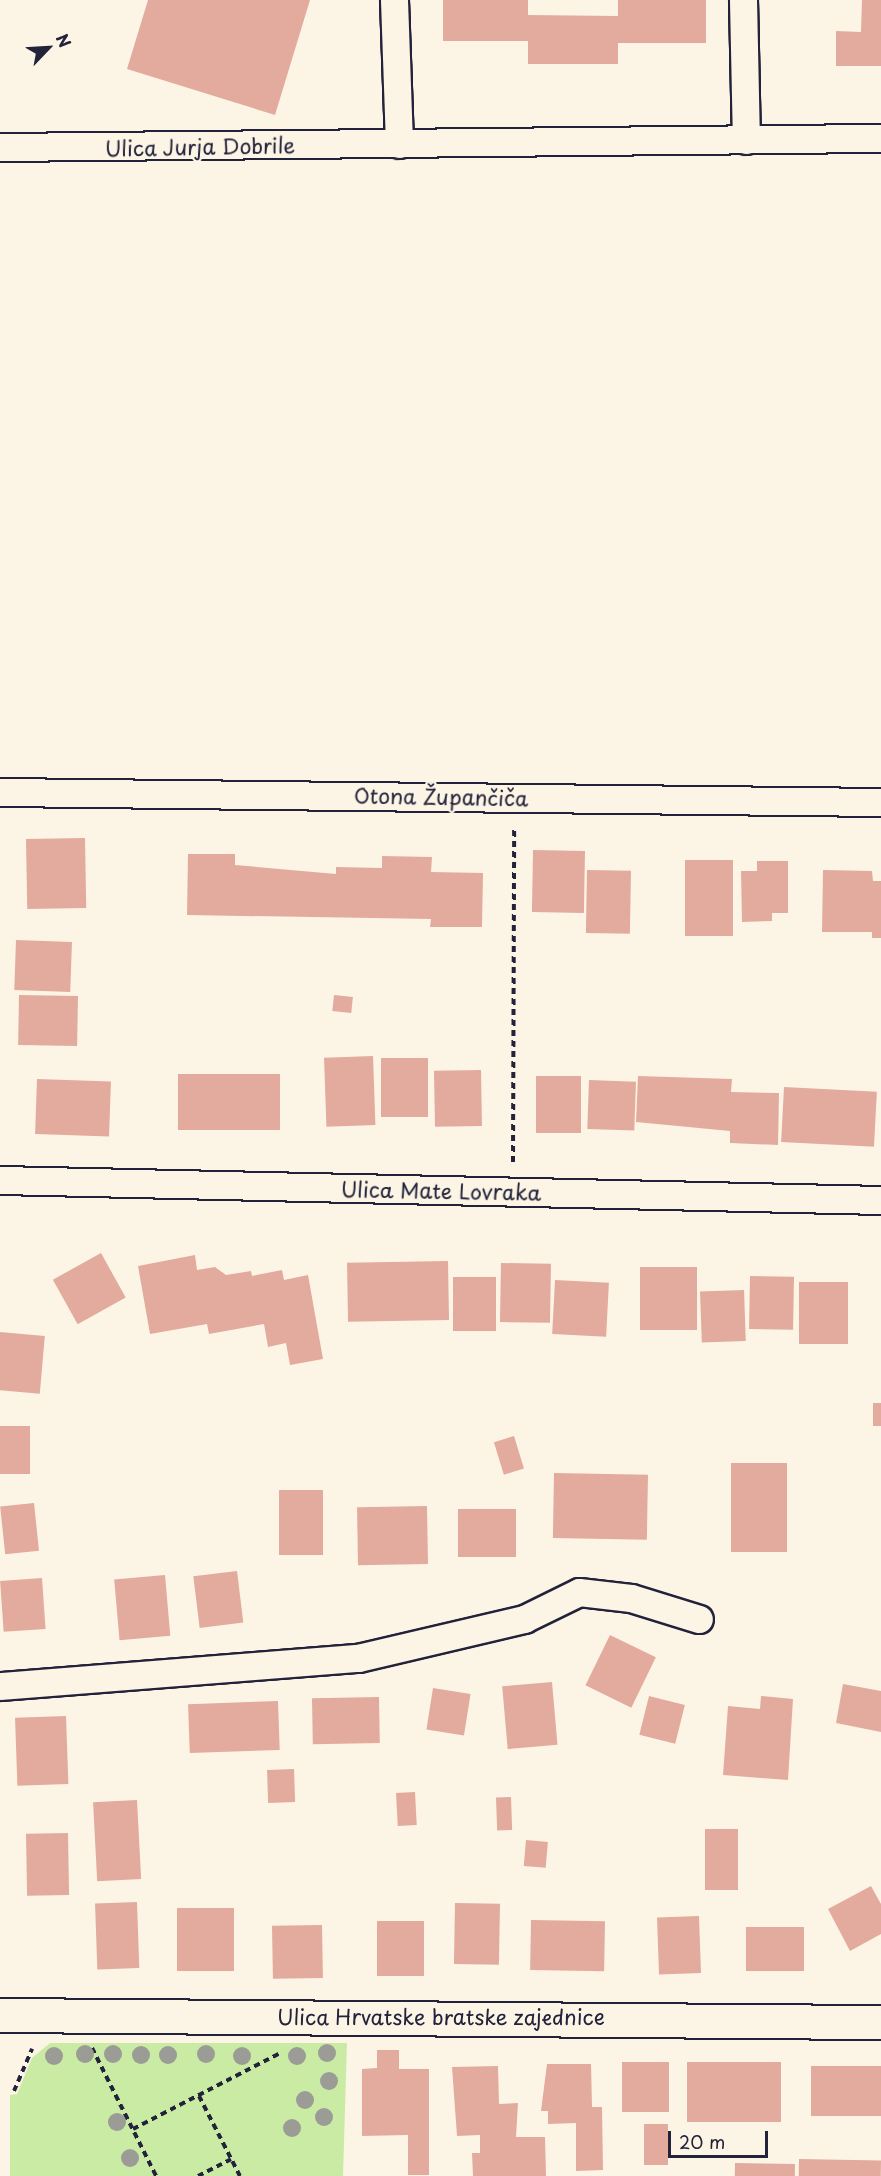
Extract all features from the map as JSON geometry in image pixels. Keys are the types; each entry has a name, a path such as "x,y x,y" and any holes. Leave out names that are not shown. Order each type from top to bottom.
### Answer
{"street":[{"path":"394,0 399,144"},
{"path":"743,0 746,140"},
{"name":"Ulica Jurja Dobrile","path":"0,147 881,138"},
{"name":"Otona Župančiča","path":"0,792 881,802"},
{"name":"Ulica Mate Lovraka","path":"0,1180 881,1200"},
{"path":"0,1686 358,1658 524,1619 579,1592 631,1598 699,1619"},
{"name":"Ulica Hrvatske bratske zajednice","path":"0,2015 881,2022"}],"path":[{"path":"513,1192 514,797"},
{"path":"87,2037 156,2176"},
{"path":"14,2091 19,2070 39,2042 29,2042"},
{"path":"133,2129 290,2048"},
{"path":"199,2096 240,2176"},
{"path":"198,2176 231,2159"}],"green space":[{"path":"50,2043 347,2043 343,2176 10,2176 10,2095 17,2094 32,2058"}],"building":[{"path":"148,0 310,0 275,115 127,69"},
{"path":"443,0 528,0 528,15 618,16 618,0 706,0 706,43 618,43 618,64 528,64 528,41 443,41"},
{"path":"862,0 881,0 881,66 836,66 836,31 861,32"},
{"path":"85,838 86,908 27,909 26,839"},
{"path":"533,850 585,851 584,913 532,912"},
{"path":"188,854 235,854 235,865 336,874 336,867 382,868 382,856 432,857 431,872 483,873 482,927 430,927 431,919 187,915"},
{"path":"685,860 733,860 733,936 685,936"},
{"path":"757,861 788,861 788,913 772,913 772,921 742,922 741,871 757,871"},
{"path":"587,870 631,871 630,934 586,933"},
{"path":"823,870 872,871 873,881 881,881 881,938 872,938 872,932 822,932"},
{"path":"16,940 72,942 70,992 14,990"},
{"path":"19,995 78,996 77,1046 18,1045"},
{"path":"334,995 353,997 351,1013 332,1011"},
{"path":"373,1056 375,1125 326,1127 324,1058"},
{"path":"381,1058 428,1058 428,1117 381,1117"},
{"path":"481,1070 482,1126 435,1127 434,1071"},
{"path":"178,1074 280,1074 280,1130 178,1130"},
{"path":"536,1076 581,1076 581,1133 536,1133"},
{"path":"638,1076 732,1079 731,1092 779,1093 778,1145 730,1143 730,1131 636,1122"},
{"path":"37,1079 111,1082 109,1137 35,1134"},
{"path":"589,1080 636,1082 634,1131 587,1129"},
{"path":"784,1087 877,1092 874,1147 781,1142"},
{"path":"101,1253 126,1298 78,1324 53,1280"},
{"path":"195,1255 197,1270 215,1267 226,1275 251,1271 252,1276 282,1270 284,1280 308,1275 323,1359 290,1365 286,1343 268,1347 264,1324 209,1334 207,1324 150,1334 138,1266"},
{"path":"448,1261 449,1320 348,1322 347,1263"},
{"path":"501,1263 551,1264 550,1323 500,1322"},
{"path":"640,1267 697,1267 697,1330 640,1330"},
{"path":"750,1276 794,1277 793,1330 749,1329"},
{"path":"453,1277 496,1277 496,1331 453,1331"},
{"path":"555,1280 609,1283 606,1337 552,1334"},
{"path":"799,1282 848,1282 848,1344 799,1344"},
{"path":"744,1290 746,1341 702,1343 700,1292"},
{"path":"0,1332 45,1336 40,1394 0,1390"},
{"path":"873,1403 881,1403 881,1426 873,1426"},
{"path":"0,1426 30,1426 30,1474 0,1474"},
{"path":"514,1436 524,1469 504,1475 494,1442"},
{"path":"731,1463 787,1463 787,1552 731,1552"},
{"path":"554,1473 648,1475 647,1540 553,1538"},
{"path":"279,1490 323,1490 323,1555 279,1555"},
{"path":"34,1503 39,1551 5,1554 0,1507"},
{"path":"427,1506 428,1564 358,1565 357,1507"},
{"path":"458,1509 516,1509 516,1557 458,1557"},
{"path":"237,1571 243,1623 200,1628 193,1576"},
{"path":"165,1575 170,1636 120,1640 114,1579"},
{"path":"42,1578 46,1629 4,1632 0,1581"},
{"path":"610,1635 656,1657 631,1708 585,1685"},
{"path":"552,1682 557,1745 508,1749 502,1686"},
{"path":"843,1684 881,1691 881,1732 836,1723"},
{"path":"433,1688 471,1694 464,1735 426,1729"},
{"path":"649,1696 685,1705 675,1744 639,1735"},
{"path":"761,1696 793,1699 788,1780 723,1775 728,1706 760,1709"},
{"path":"379,1697 380,1743 313,1744 312,1698"},
{"path":"278,1701 280,1750 190,1753 188,1704"},
{"path":"66,1716 68,1784 17,1786 15,1718"},
{"path":"294,1769 295,1802 268,1803 267,1770"},
{"path":"415,1792 417,1825 398,1826 396,1793"},
{"path":"511,1797 512,1830 497,1831 496,1798"},
{"path":"137,1800 141,1879 97,1881 93,1802"},
{"path":"705,1829 738,1829 738,1890 705,1890"},
{"path":"68,1833 69,1895 27,1896 26,1834"},
{"path":"526,1840 548,1842 546,1868 524,1866"},
{"path":"871,1886 881,1904 881,1934 850,1951 828,1909"},
{"path":"137,1902 139,1968 97,1969 95,1903"},
{"path":"455,1903 500,1904 499,1965 454,1964"},
{"path":"177,1908 234,1908 234,1971 177,1971"},
{"path":"699,1916 701,1973 659,1974 657,1917"},
{"path":"531,1920 605,1921 604,1971 530,1970"},
{"path":"377,1921 424,1921 424,1976 377,1976"},
{"path":"322,1925 323,1978 273,1979 272,1926"},
{"path":"746,1927 804,1927 804,1971 746,1971"},
{"path":"377,2050 399,2050 399,2069 429,2069 429,2175 408,2175 408,2135 362,2136 362,2069 377,2068"},
{"path":"622,2062 669,2062 669,2112 622,2112"},
{"path":"687,2062 781,2062 781,2122 687,2122"},
{"path":"547,2064 591,2064 592,2107 602,2107 603,2170 576,2171 576,2123 548,2124 548,2111 541,2111"},
{"path":"498,2066 499,2104 518,2103 516,2137 545,2137 546,2176 473,2176 472,2153 480,2153 480,2135 457,2136 452,2067"},
{"path":"811,2066 881,2066 881,2116 811,2116"},
{"path":"644,2124 668,2124 668,2165 644,2165"},
{"path":"799,2159 881,2160 881,2176 799,2176"},
{"path":"735,2163 795,2164 795,2176 735,2176"}]}
